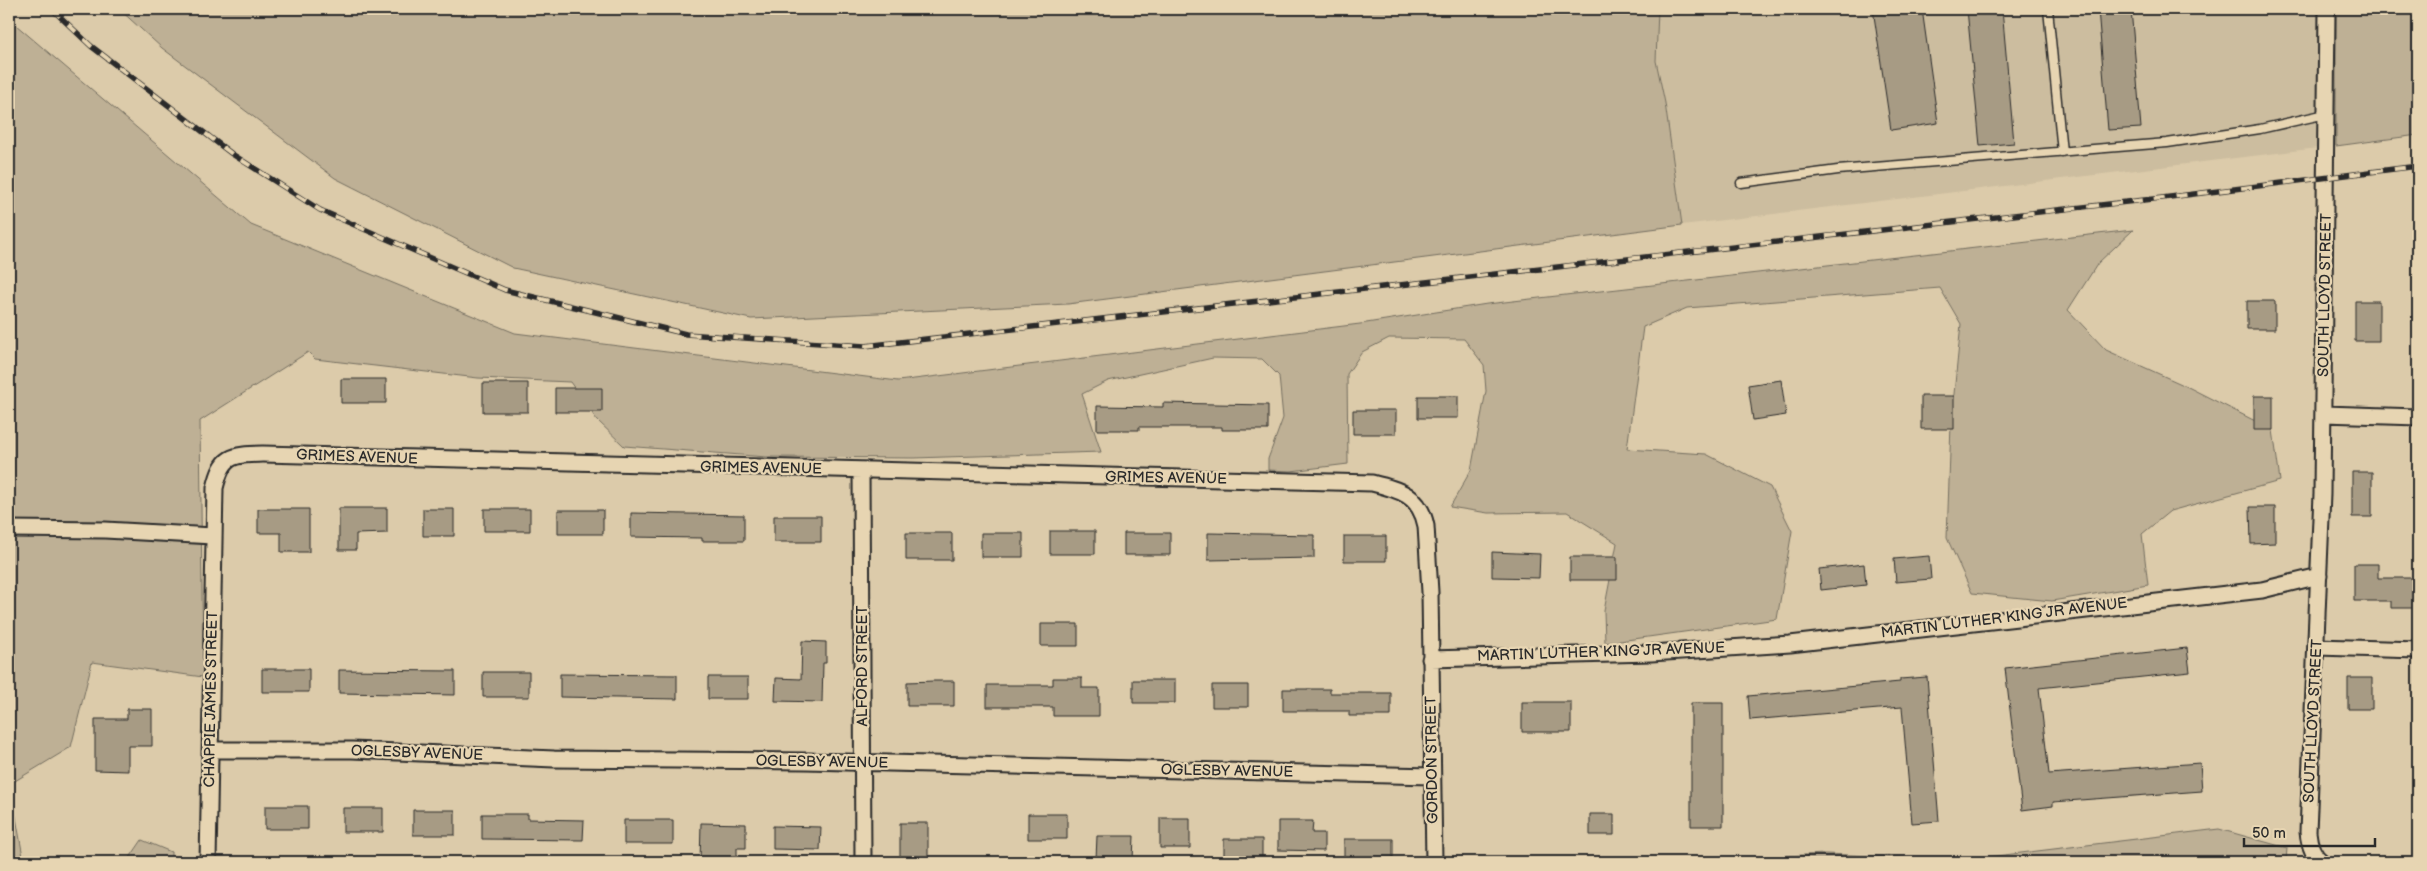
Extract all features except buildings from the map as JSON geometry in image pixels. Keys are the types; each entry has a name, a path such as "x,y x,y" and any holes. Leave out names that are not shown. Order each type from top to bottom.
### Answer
{"street":[{"name":"SOUTH LLOYD STREET","path":"2324,414 2327,9"},
{"path":"2319,576 2324,414 2418,417"},
{"name":"GRIMES AVENUE","path":"213,536 215,488 220,468 223,464 241,455 1372,483 1396,489 1416,501 1424,518 1430,592 1430,659"},
{"name":"ALFORD STREET","path":"861,470 863,862"},
{"path":"9,529 114,530 213,536"},
{"name":"CHAPPIE JAMES STREET","path":"208,862 212,750 213,536"},
{"name":"SOUTH LLOYD STREET","path":"2319,576 2308,832 2309,843 2317,858 2322,862"},
{"name":"MARTIN LUTHER KING JR AVENUE","path":"1430,659 1651,652 1790,644 2262,590 2319,576"},
{"path":"2317,647 2418,650"},
{"name":"GORDON STREET","path":"1430,659 1434,862"},
{"name":"OGLESBY AVENUE","path":"212,750 352,750 554,759 862,762 1432,776"}],"lane":[{"path":"2048,9 2062,152"},
{"path":"1742,183 1838,170 2168,143 2260,129 2326,114"}],"shaded area":[{"path":"119,9 1658,9 1656,61 1665,103 1682,225 1068,304 751,319 513,268 335,178 162,48"},
{"path":"1658,9 2319,9 2318,148 1682,225 1665,103 1656,61"},
{"path":"2336,9 2418,9 2418,135 2336,146"},
{"path":"9,19 251,225 515,333 898,381 1360,324 1487,304 2133,230 2098,263 2068,310 2106,350 2188,387 2273,430 2280,481 2170,511 2142,534 2148,585 2052,601 1972,593 1947,538 1951,424 1961,324 1940,288 1687,308 1643,327 1627,449 1706,454 1770,487 1792,531 1777,619 1605,643 1604,611 1617,543 1567,512 1488,513 1450,507 1471,470 1486,391 1484,365 1464,339 1389,338 1362,352 1347,374 1348,464 1291,471 1268,470 1268,459 1283,418 1279,376 1262,359 1213,358 1108,381 1082,394 1101,452 914,458 767,457 624,446 597,420 570,382 478,378 315,359 308,352 200,421 203,677 92,662 71,747 10,784 24,862 9,862"},
{"path":"2219,829 2287,848 2286,862 1662,862 1826,854 1963,860"},
{"path":"142,840 171,852 171,862 127,862"}],"railway":[{"path":"52,9 91,46 232,154 320,210 505,290 686,334 865,346 2162,198 2418,166"}]}
